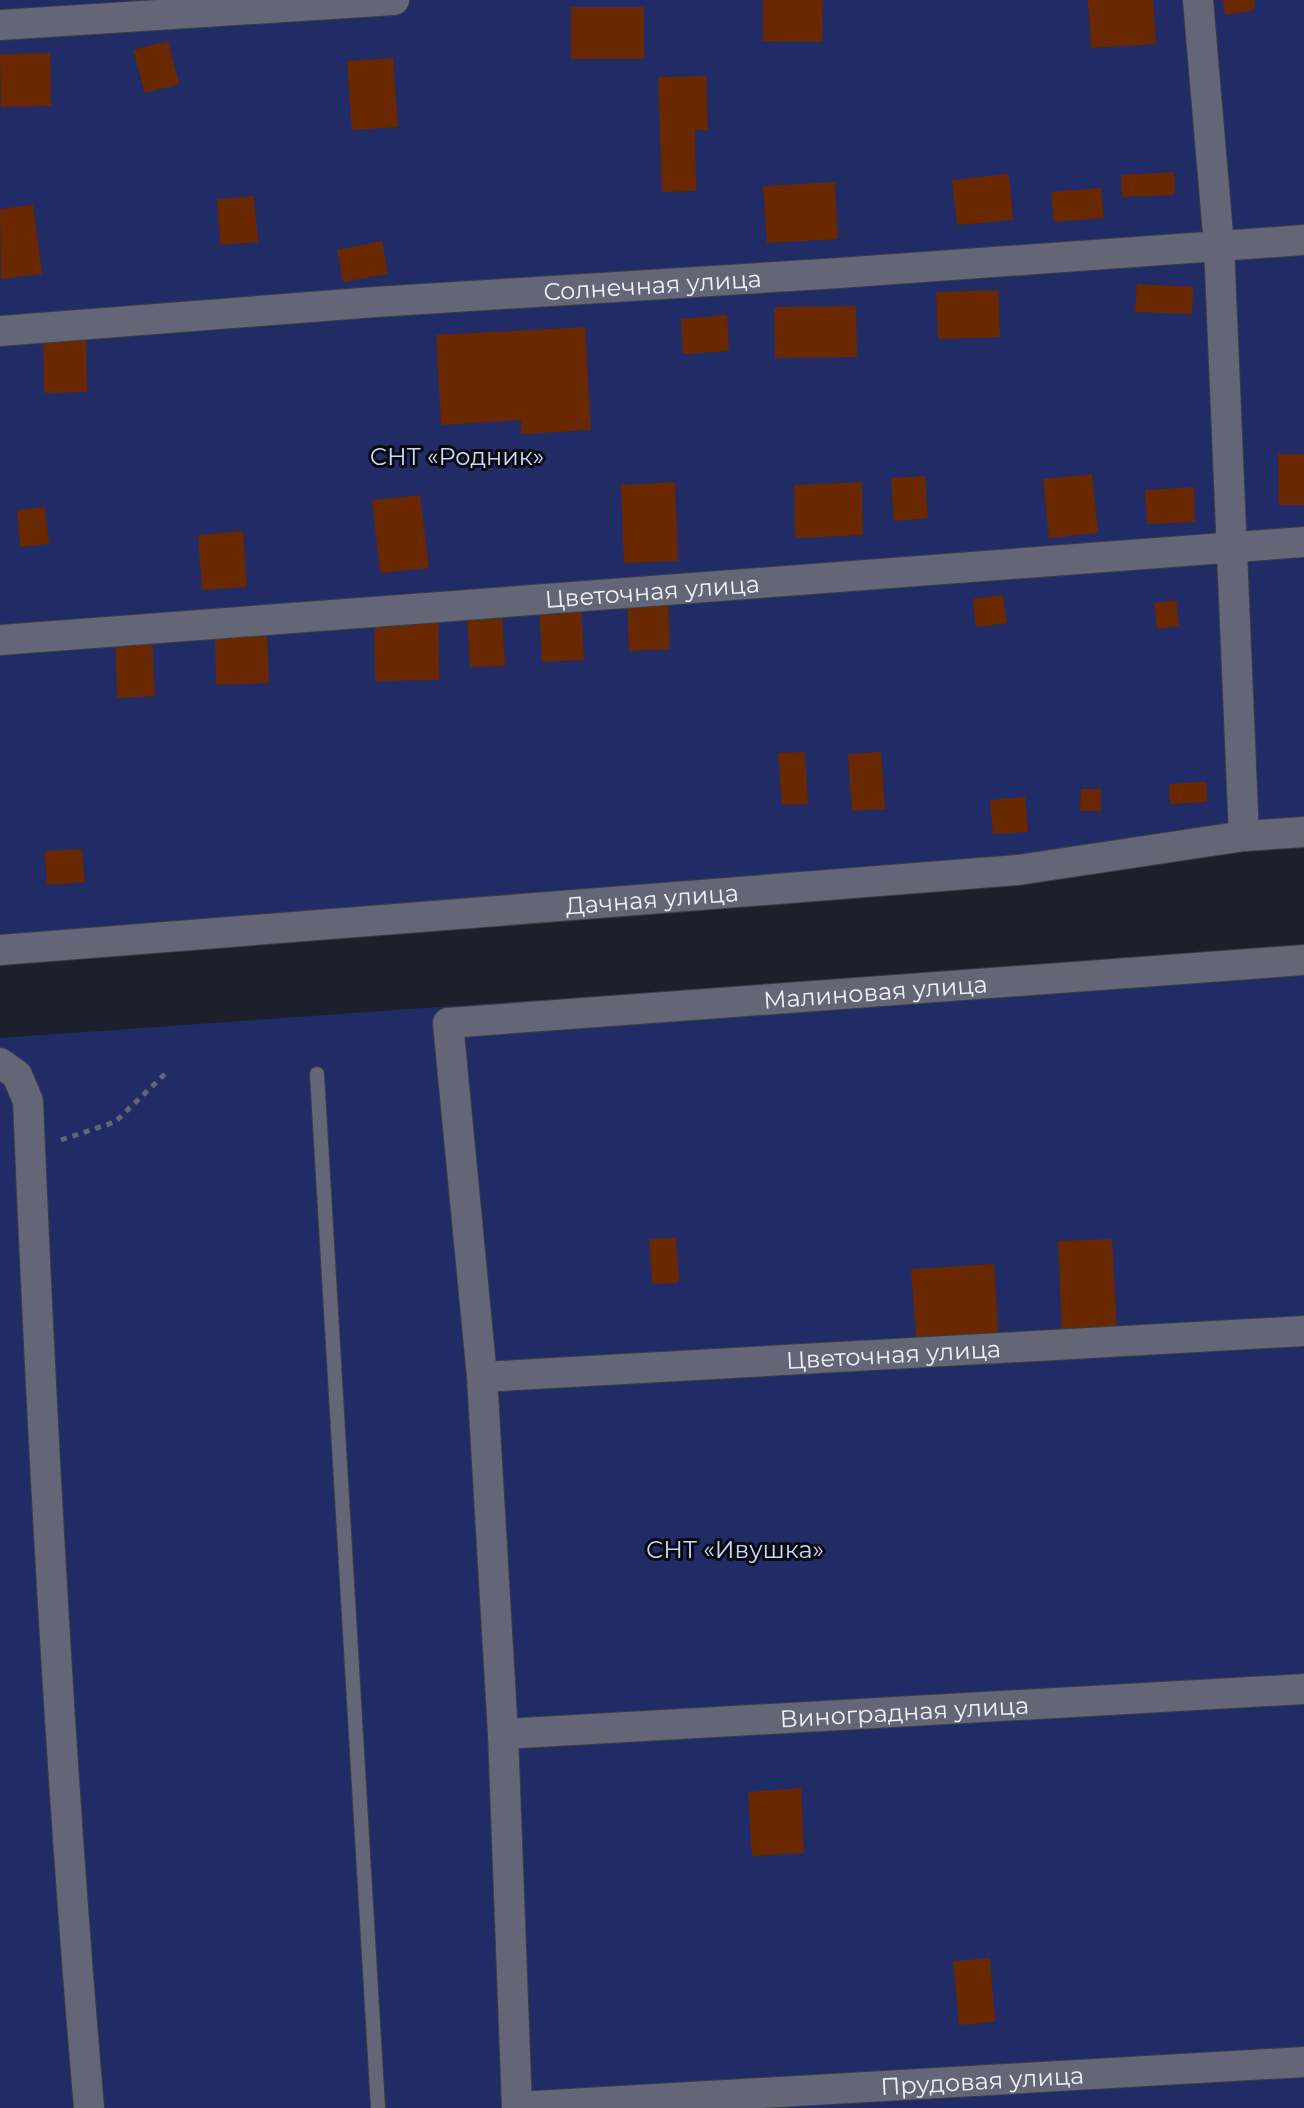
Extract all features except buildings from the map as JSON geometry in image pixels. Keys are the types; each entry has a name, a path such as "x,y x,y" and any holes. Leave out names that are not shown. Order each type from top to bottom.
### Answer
{"street":[{"path":"0,25 394,0"},
{"path":"1198,0 1219,246 1244,836"},
{"name":"Солнечная улица","path":"0,331 375,302 1304,240"},
{"name":"Цветочная улица","path":"0,640 1304,542"},
{"name":"Дачная улица","path":"0,950 1018,870 1244,836 1304,832"},
{"name":"Малиновая улица","path":"482,1377 448,1023 1304,960"},
{"path":"0,1063 17,1075 28,1101 38,1360 74,1930 89,2108"},
{"name":"Цветочная улица","path":"482,1377 1304,1331"},
{"path":"482,1377 503,1734 517,2108"},
{"name":"Виноградная улица","path":"503,1734 1304,1689"},
{"name":"Прудовая улица","path":"517,2108 1304,2062"}],"lane":[{"path":"317,1074 378,2108"}],"path":[{"path":"52,1143 115,1122 165,1074"}],"green space":[{"name":"СНТ «Родник»","path":"0,0 1304,0 1304,847 0,950"},
{"name":"СНТ «Ивушка»","path":"1304,946 1304,2108 0,2108 0,1038"}]}
